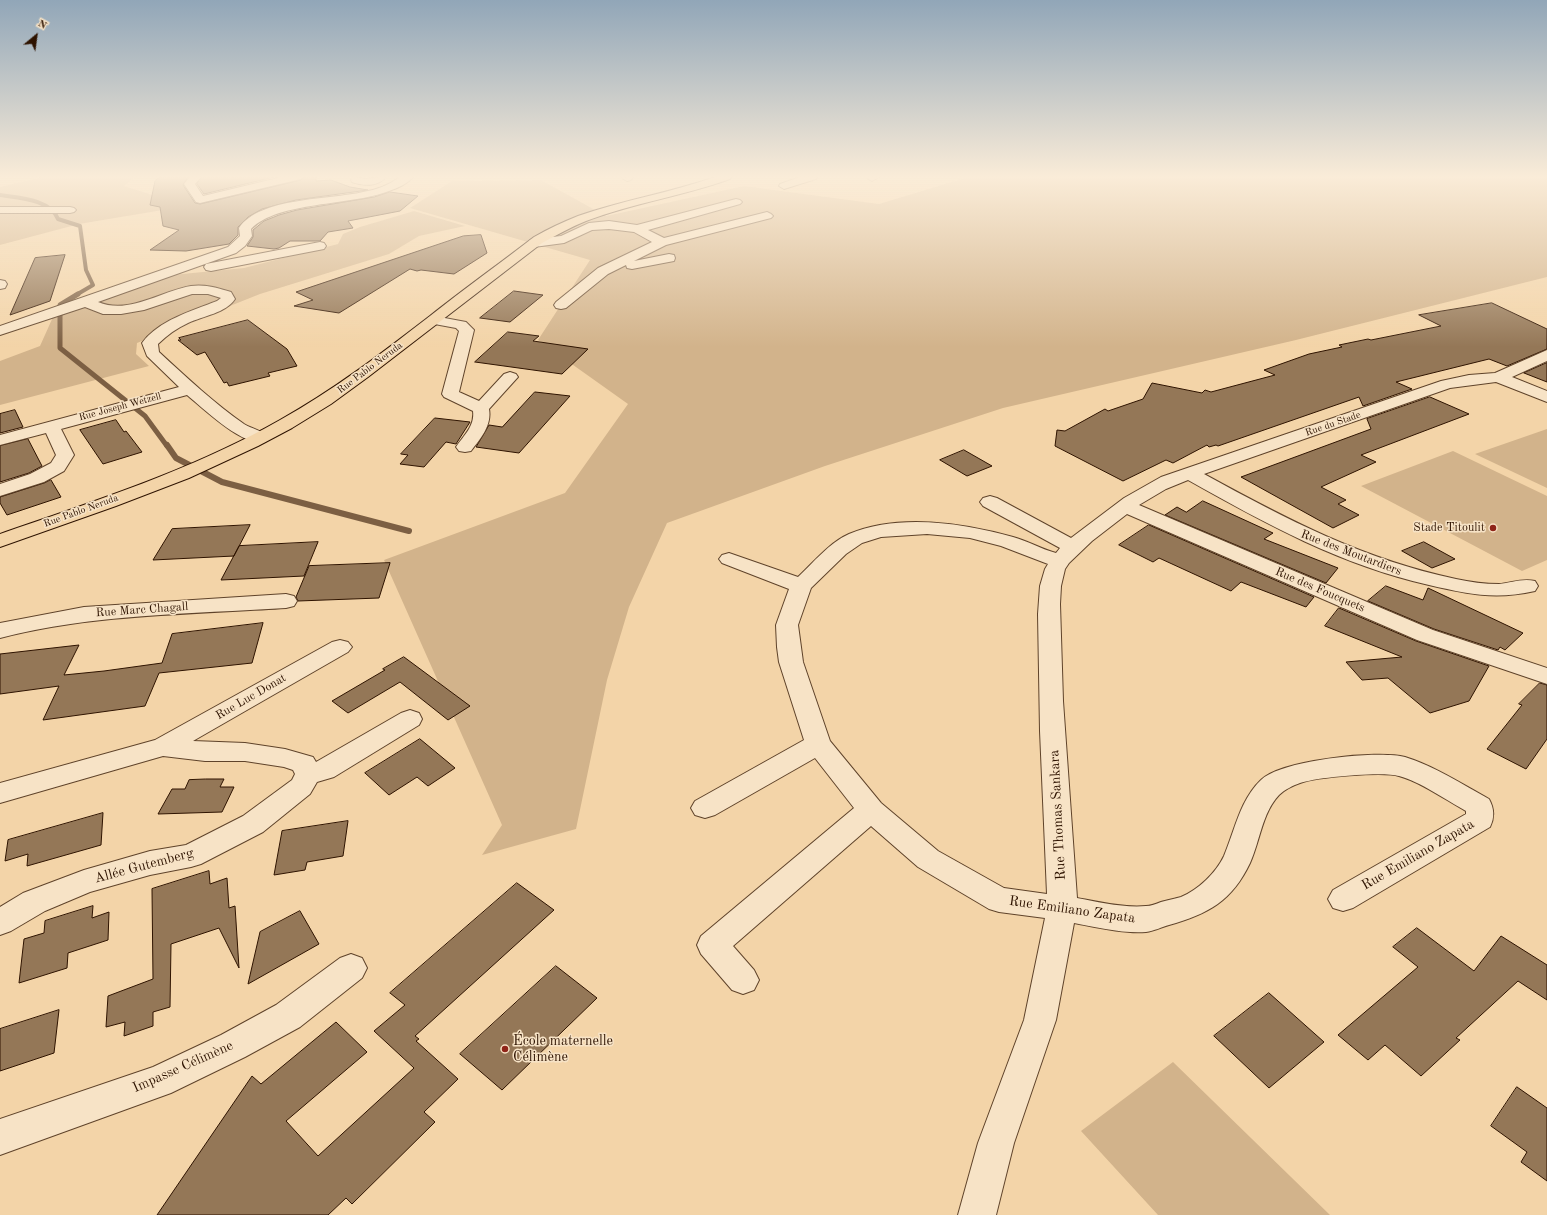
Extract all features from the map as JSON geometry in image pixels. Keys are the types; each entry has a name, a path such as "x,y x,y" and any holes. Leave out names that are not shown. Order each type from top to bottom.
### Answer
{"main road":[{"name":"Rue Pablo Neruda","path":"0,541 182,474 259,438 326,400 434,320 534,243 549,234"}],"street":[{"path":"3,328 49,314 232,250 242,243 246,234"},
{"path":"534,243 564,239 574,234"},
{"path":"647,234 662,242"},
{"path":"561,305 603,271 662,242 696,234"},
{"path":"179,269 196,269 221,266 320,246"},
{"path":"603,271 669,258"},
{"path":"78,304 107,311 127,310 193,290 210,290 226,295 228,299 222,304 171,324 159,333 150,343 152,353 190,389 239,428 259,438"},
{"path":"434,320 461,325 467,330 450,394 481,408 483,415 479,428 465,447"},
{"path":"1547,347 1544,348 1547,352"},
{"path":"1498,377 1547,355"},
{"path":"481,408 510,377"},
{"name":"Rue du Stade","path":"1125,506 1155,486 1189,473 1447,384 1498,377 1547,397"},
{"name":"Rue Joseph Wetzell","path":"0,440 190,389"},
{"path":"0,490 37,478 58,467 65,456 51,426"},
{"name":"Rue des Moutardiers","path":"1189,473 1287,528 1366,562 1409,576 1462,586 1498,590 1527,586"},
{"path":"990,502 1066,554 1125,506"},
{"name":"Rue des Foucquets","path":"1125,506 1425,635 1547,676"},
{"name":"Rue Emiliano Zapata","path":"1066,554 1034,553 1008,542 971,532 927,528 878,531 855,539 839,550 801,586 787,625 791,662 818,744 872,810 928,859 999,900 1062,908 1110,917 1146,919 1189,907 1206,897 1221,884 1236,862 1258,802 1271,786 1292,775 1317,769 1367,765 1402,766 1433,780 1479,806 1480,819 1343,898"},
{"name":"Rue Thomas Sankara","path":"977,1215 996,1142 1040,1020 1062,908 1062,880 1050,679 1050,588 1055,570 1066,554"},
{"path":"728,559 801,586"},
{"name":"Rue Marc Chagall","path":"0,631 6,628 84,614 286,601"},
{"name":"Rue Luc Donat","path":"163,748 340,647"},
{"path":"0,793 163,748 205,752 245,752 285,758 304,764 308,774 325,770 410,719"},
{"path":"705,808 818,744"},
{"name":"Allée Gutemberg","path":"0,922 34,902 84,882 150,863 191,856 253,824 301,787 308,774"},
{"path":"743,980 712,945 872,810"},
{"name":"Impasse Célimène","path":"0,1138 159,1081 233,1046 288,1016 351,968"}],"shaded area":[{"path":"0,234 43,234 0,245"},
{"path":"343,234 430,234 419,236 389,254 260,294 137,343 136,354 149,366 0,405 0,361 40,346 53,317 172,275 244,268 338,244"},
{"path":"499,234 1547,234 1547,277 1296,340 1003,408 825,466 667,523 629,607 607,680 576,829 482,855 502,825 384,560 565,493 628,404 538,340 590,260"},
{"path":"1547,429 1547,488 1475,454"},
{"name":"Stade Titoulit","path":"1453,451 1547,496 1547,560 1522,571 1361,486"},
{"path":"1173,1062 1330,1215 1158,1215 1081,1131"}],"building":[{"path":"174,234 238,234 229,244 186,251 150,250"},
{"path":"253,234 326,234 320,241 290,241 279,248 274,249 247,246 253,237"},
{"path":"481,235 487,253 454,274 410,269 339,313 294,306 313,300 296,292 463,236"},
{"path":"65,255 50,301 10,315 35,258"},
{"path":"514,291 543,295 510,322 480,318"},
{"path":"1492,303 1547,329 1547,349 1507,366 1489,359 1396,382 1412,389 1363,406 1359,397 1218,446 1216,445 1209,447 1207,445 1173,463 1166,460 1123,481 1055,446 1057,430 1065,431 1105,409 1108,411 1143,399 1152,383 1202,393 1205,390 1211,392 1275,375 1264,370 1309,354 1342,347 1339,345 1441,326 1419,315"},
{"path":"248,320 287,349 297,366 268,373 270,376 229,386 227,382 224,383 205,352 197,355 178,340 181,340 179,338"},
{"path":"508,332 539,336 533,341 588,349 562,374 475,362"},
{"path":"1547,363 1547,382 1524,373"},
{"path":"535,392 570,396 519,453 476,447 489,425 502,427"},
{"path":"1430,397 1469,414 1361,455 1376,462 1321,487 1346,500 1338,504 1359,515 1333,528 1241,477 1371,429 1367,419"},
{"path":"15,410 23,427 0,433 0,414"},
{"path":"435,418 470,422 456,444 446,442 424,467 400,464 408,455 401,454"},
{"path":"116,420 124,432 126,431 142,452 103,464 80,430"},
{"path":"28,439 42,466 29,473 0,482 0,446"},
{"path":"964,450 992,466 967,476 940,460"},
{"path":"51,480 61,497 7,515 0,503 0,497"},
{"path":"1203,501 1273,533 1264,539 1338,568 1326,583 1165,515 1177,507 1186,512"},
{"path":"250,525 234,556 153,560 172,529"},
{"path":"1149,525 1314,597 1306,607 1241,582 1231,591 1159,558 1153,562 1119,545"},
{"path":"318,542 304,576 221,580 239,546"},
{"path":"1424,542 1455,559 1432,568 1402,551"},
{"path":"390,563 379,598 298,601 296,597 309,566"},
{"path":"1386,586 1423,600 1428,588 1523,633 1505,650 1500,647 1498,650 1434,629 1368,601"},
{"path":"1339,608 1416,641 1489,666 1469,701 1430,713 1388,678 1362,680 1346,662 1402,657 1325,626"},
{"path":"263,623 252,663 159,673 145,706 43,720 59,686 0,694 0,654 79,645 64,675 104,671 162,663 172,634"},
{"path":"404,657 470,706 448,720 400,682 348,713 332,701 385,670 383,669"},
{"path":"1540,683 1547,685 1547,739 1526,769 1487,749 1522,705 1519,704"},
{"path":"420,739 455,768 428,786 417,777 389,795 365,773"},
{"path":"224,779 220,787 234,787 222,812 158,814 172,789 185,789 189,780"},
{"path":"103,813 101,845 27,866 28,854 5,861 8,840"},
{"path":"348,821 343,856 307,862 305,870 274,875 282,831"},
{"path":"209,871 210,884 227,878 229,908 235,906 239,968 219,928 171,944 170,1007 153,1012 153,1026 124,1036 125,1022 106,1027 108,996 153,979 152,889"},
{"name":"École maternelle Célimène","path":"517,883 554,910 415,1036 419,1039 416,1041 458,1079 424,1112 435,1122 352,1204 346,1198 328,1215 157,1215 252,1076 261,1084 336,1022 367,1052 286,1121 318,1156 414,1068 374,1031 405,1005 390,993"},
{"path":"93,906 92,918 109,912 108,940 68,953 67,968 19,983 24,939 44,933 45,921"},
{"path":"300,911 319,944 248,984 260,932"},
{"path":"1417,928 1474,971 1501,936 1547,965 1547,1000 1518,981 1456,1038 1460,1040 1421,1076 1385,1045 1368,1060 1338,1035 1418,967 1393,947"},
{"path":"556,966 597,998 502,1090 460,1054"},
{"path":"1269,993 1324,1042 1269,1088 1214,1036"},
{"path":"59,1010 54,1053 0,1071 0,1029"},
{"path":"1517,1087 1547,1108 1547,1181 1521,1162 1527,1152 1491,1126"}],"waterway":[{"path":"76,295 93,285 86,270 81,234"},
{"path":"78,294 60,305 60,348 145,416 167,446"},
{"path":"167,445 176,458 222,482 409,531"}],"place":[{"name":"Stade Titoulit","path":"1493,528"},
{"name":"École maternelle Célimène","path":"505,1049"}]}
